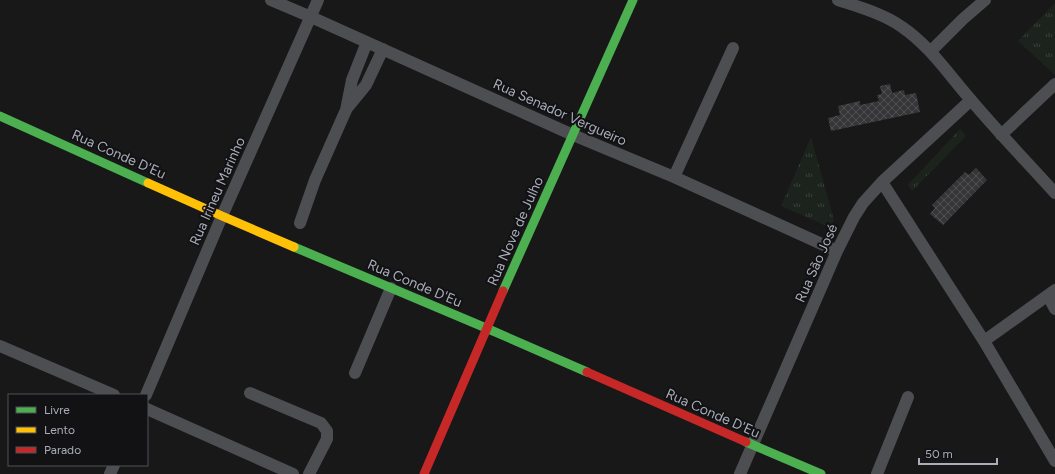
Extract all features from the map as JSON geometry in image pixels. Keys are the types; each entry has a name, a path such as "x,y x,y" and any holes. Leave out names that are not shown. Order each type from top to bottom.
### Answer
{"street":[{"name":"Rua Senador Vergueiro","path":"271,0 573,135 674,177 837,251"},
{"name":"Rua Irineu Marinho","path":"146,394 222,216 318,0"},
{"name":"Rua Nove de Julho","path":"424,474 486,328 633,0"},
{"path":"838,0 874,12 901,26 917,38 1055,193"},
{"path":"930,51 985,0"},
{"path":"300,223 315,180 346,110 352,80 367,42"},
{"path":"674,177 733,48"},
{"path":"346,110 366,85 383,49"},
{"path":"1002,135 1055,84"},
{"name":"Rua São José","path":"740,474 837,251 854,217 863,203 882,182 971,100"},
{"name":"Rua Conde D'Eu","path":"0,116 222,216 486,328 821,474"},
{"path":"882,182 984,341 1055,461"},
{"path":"355,373 391,288"},
{"path":"984,341 1051,293 1055,309"},
{"path":"0,346 112,394"},
{"path":"250,393 321,423 327,431 326,440 309,474"},
{"path":"877,474 908,397"},
{"path":"148,409 293,474"}],"green space":[{"path":"1055,3 1055,75 1018,41"},
{"path":"960,129 966,136 912,191 908,185"},
{"path":"811,137 834,220 832,224 828,225 781,206"}],"building":[{"path":"890,84 892,93 904,90 905,95 916,93 920,112 831,131 828,118 840,115 838,106 860,101 860,105 879,101 877,95 882,94 880,86"},
{"path":"976,168 987,180 943,225 930,214 935,208 932,205 965,172 969,175"}],"traffic: fast":[{"path":"503,291 633,0"},
{"path":"0,116 148,183"},
{"path":"294,247 587,372"},
{"path":"746,442 821,474"}],"traffic: slow":[{"path":"148,183 294,247"}],"traffic: jam":[{"path":"424,474 503,291"},
{"path":"587,372 746,442"}]}
